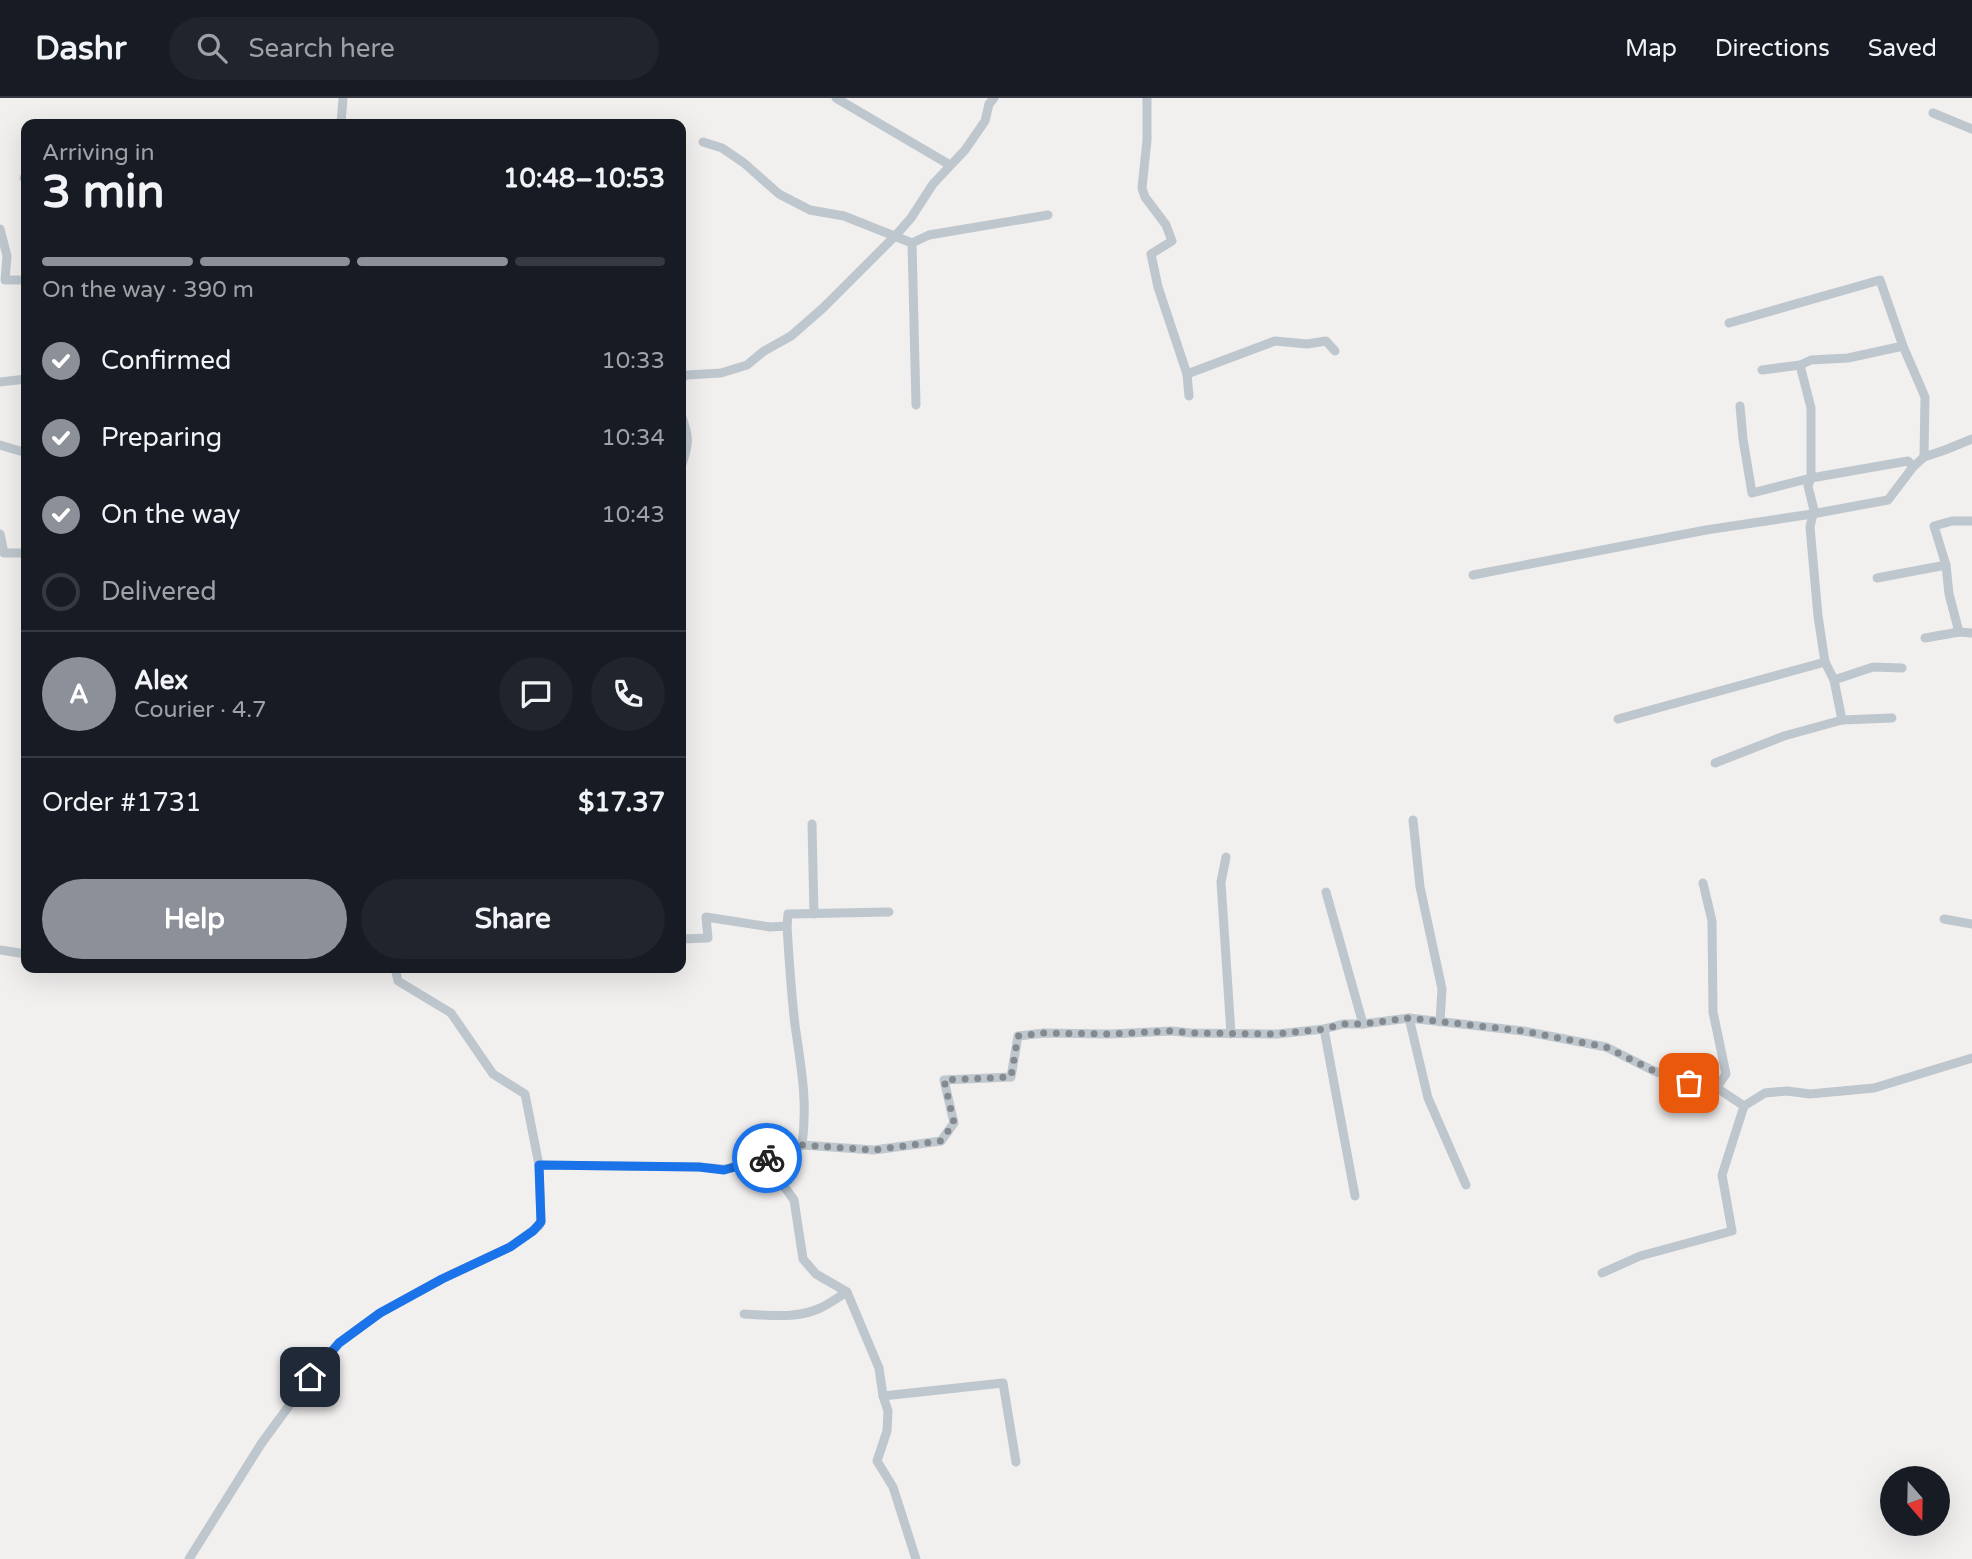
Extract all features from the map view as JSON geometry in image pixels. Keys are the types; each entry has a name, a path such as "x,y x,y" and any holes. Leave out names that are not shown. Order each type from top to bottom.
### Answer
{"street":[{"path":"341,119 343,98"},
{"path":"836,98 950,165"},
{"path":"1147,98 1147,140 1142,188 1145,197 1166,225 1172,242 1151,254 1158,287 1188,374 1189,396"},
{"path":"686,376 721,373 747,365 791,335 823,308 911,218 933,184 965,150 985,121 989,99"},
{"path":"1933,113 1972,129"},
{"path":"703,142 722,148 744,163 779,194 810,210 844,216 912,243"},
{"path":"912,243 929,235 1048,215"},
{"path":"0,229 8,256 5,280 21,280"},
{"path":"912,243 916,405"},
{"path":"1729,323 1880,281 1925,397 1924,457"},
{"path":"1188,374 1275,341 1307,344 1326,341 1335,351"},
{"path":"1762,370 1800,365 1811,360 1848,358 1903,346"},
{"path":"1800,365 1811,408 1811,478 1808,486 1814,510 1810,527 1818,616 1825,662 1833,680 1842,720"},
{"path":"0,382 21,380"},
{"path":"1740,406 1742,439 1752,493 1811,478 1908,461 1913,467"},
{"path":"686,431 689,447 686,454"},
{"path":"1473,575 1706,530 1888,500 1924,457 1972,439"},
{"path":"0,444 21,451"},
{"path":"1959,632 1949,594 1947,565 1934,526 1952,521 1972,521"},
{"path":"0,534 4,553 21,553"},
{"path":"1877,578 1947,565"},
{"path":"1925,638 1959,632 1972,633"},
{"path":"1618,719 1825,662"},
{"path":"1833,680 1873,667 1902,668"},
{"path":"1715,763 1784,736 1842,720 1892,718"},
{"path":"1413,820 1420,887 1442,989 1440,1022"},
{"path":"812,824 814,914"},
{"path":"1226,857 1221,882 1231,1034"},
{"path":"1703,883 1712,921 1713,1012 1726,1074 1717,1087"},
{"path":"1326,892 1363,1024"},
{"path":"802,1145 805,1087 795,1022 788,914 889,912"},
{"path":"686,939 708,938 706,917 770,927 787,926"},
{"path":"1944,919 1972,924"},
{"path":"0,950 21,953"},
{"path":"189,1559 261,1444 310,1377 339,1343 380,1313 442,1279 510,1247 541,1222 539,1165 525,1094 493,1074 451,1013 398,982 396,973"},
{"path":"1409,1018 1428,1098 1466,1185"},
{"path":"539,1165 699,1167 724,1170 802,1145 874,1150 941,1141 954,1123 944,1080 1011,1077 1018,1036 1044,1033 1172,1031 1277,1034 1409,1018 1523,1031 1606,1047 1654,1071 1689,1083 1711,1084 1744,1106"},
{"path":"1324,1029 1355,1196"},
{"path":"1602,1273 1640,1256 1732,1231 1722,1175 1744,1106 1765,1093 1787,1091 1810,1094 1874,1088 1972,1058"},
{"path":"761,1160 771,1168 794,1200 803,1259 816,1274 847,1292 879,1368 888,1421 877,1461 893,1487 916,1559"},
{"path":"744,1314 800,1314 818,1309 847,1292"},
{"path":"883,1396 1003,1383 1016,1462"}],"way so far":[{"path":"767,1158 802,1145 874,1150 941,1141 954,1123 944,1080 1011,1077 1018,1036 1044,1033 1172,1031 1277,1034 1409,1018 1523,1031 1606,1047 1654,1071 1689,1083"}],"route":[{"path":"310,1377 339,1343 380,1313 442,1279 510,1247 539,1226 539,1165 699,1167 724,1170 767,1158"}]}
